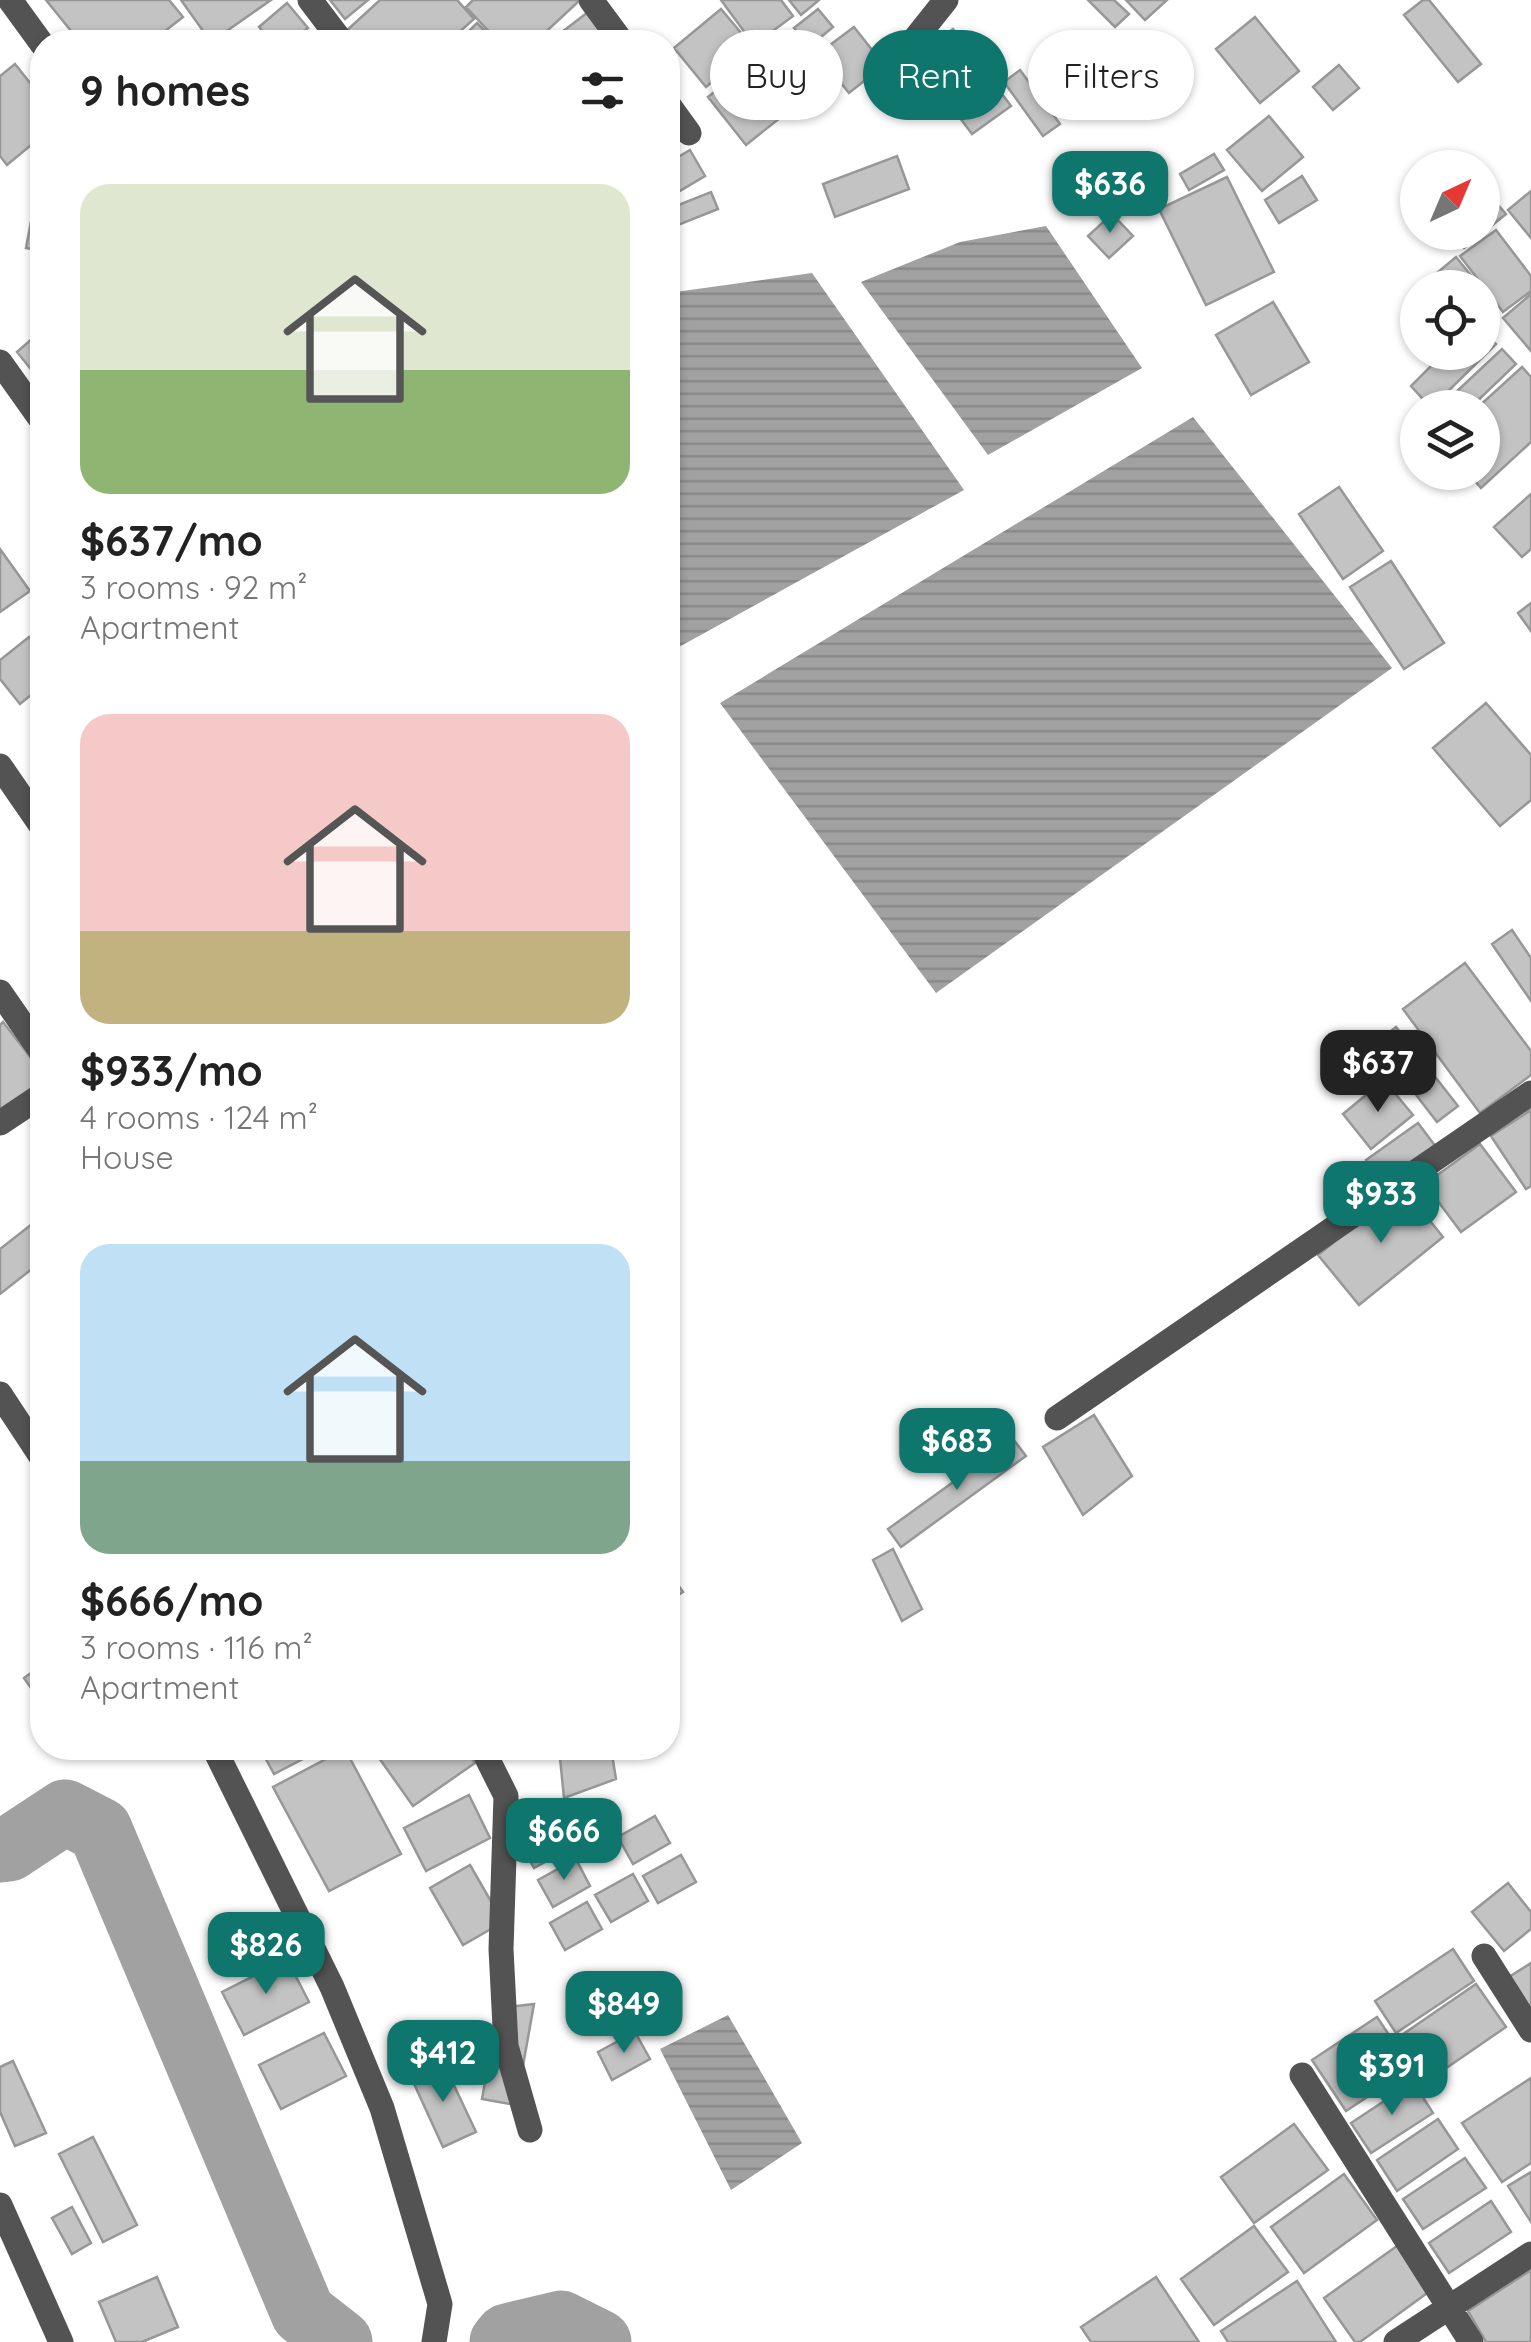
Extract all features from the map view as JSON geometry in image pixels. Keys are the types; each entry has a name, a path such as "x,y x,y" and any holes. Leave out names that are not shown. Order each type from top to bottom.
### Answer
{"street":[{"path":"10,0 32,30"},
{"path":"310,0 333,30"},
{"path":"591,0 613,30"},
{"path":"922,30 946,0"},
{"path":"680,121 689,133"},
{"path":"0,362 30,404"},
{"path":"0,766 30,810"},
{"path":"0,992 30,1036"},
{"path":"1057,1418 1531,1093"},
{"path":"0,1123 30,1103"},
{"path":"0,1394 30,1440"},
{"path":"220,1760 332,1987 382,2108 440,2304 434,2339"},
{"path":"488,1760 506,1796 501,1949 506,2046 530,2130"},
{"path":"1484,1956 1531,2030"},
{"path":"1302,2076 1472,2342"},
{"path":"0,2205 60,2342"},
{"path":"1396,2342 1531,2254"}],"shaded area":[{"path":"1046,226 1142,368 988,455 861,282 960,242"},
{"path":"812,273 964,490 680,646 680,291"},
{"path":"1193,417 1392,668 936,993 720,703"},
{"path":"728,2015 802,2143 731,2190 660,2049"}],"building":[{"path":"46,0 169,0 183,17 166,30 70,30"},
{"path":"181,0 271,0 228,30 202,30"},
{"path":"330,0 368,0 345,19"},
{"path":"380,0 457,0 474,19 462,30 347,30"},
{"path":"473,0 579,1 548,30 488,30 466,7"},
{"path":"721,0 781,0 793,16 774,30 743,30"},
{"path":"789,0 819,0 801,15"},
{"path":"1088,0 1114,0 1129,14 1115,27"},
{"path":"1126,0 1167,0 1145,20"},
{"path":"1423,0 1429,0 1481,64 1458,82 1404,15"},
{"path":"287,3 308,28 262,30 259,27"},
{"path":"592,9 609,30 565,30"},
{"path":"721,9 739,30 710,30 710,84 706,87 680,55 680,43"},
{"path":"818,9 833,27 829,30 794,28"},
{"path":"1255,17 1299,71 1260,103 1216,49"},
{"path":"854,27 863,38 863,82 849,93 843,85 843,35"},
{"path":"15,64 30,83 30,146 7,165 0,156 0,76"},
{"path":"1339,65 1359,88 1333,110 1313,87"},
{"path":"1020,70 1028,81 1028,115 1008,88 1008,79"},
{"path":"1269,116 1303,157 1262,191 1227,150"},
{"path":"726,120 777,120 746,145"},
{"path":"962,120 992,120 972,134"},
{"path":"1031,120 1057,120 1060,124 1043,136"},
{"path":"690,150 705,176 680,191 680,156"},
{"path":"1214,154 1224,170 1189,190 1180,174"},
{"path":"897,156 909,189 835,217 823,184"},
{"path":"1302,176 1317,200 1279,223 1265,200"},
{"path":"1227,177 1274,272 1206,305 1159,209"},
{"path":"1531,191 1531,238 1508,210"},
{"path":"711,192 718,209 680,224 680,204"},
{"path":"1112,214 1133,236 1109,258 1088,236"},
{"path":"1500,235 1531,276 1531,291 1503,312 1500,270 1471,270 1460,256 1468,250 1500,250"},
{"path":"1456,257 1467,270 1440,270"},
{"path":"1531,294 1531,351 1503,318"},
{"path":"1273,302 1309,362 1251,395 1216,335"},
{"path":"30,341 30,368 17,352"},
{"path":"1500,351 1516,364 1489,390 1458,390 1480,370 1500,370"},
{"path":"1522,367 1531,377 1531,442 1500,471 1500,390 1497,390"},
{"path":"1427,370 1470,370 1449,390 1415,390 1411,386"},
{"path":"1339,487 1383,551 1343,579 1299,514"},
{"path":"1531,494 1531,549 1522,557 1494,527"},
{"path":"0,549 30,591 0,612"},
{"path":"1391,561 1444,643 1404,669 1350,587"},
{"path":"1531,603 1531,631 1518,613"},
{"path":"30,638 30,696 20,704 0,679 0,660"},
{"path":"1486,703 1531,755 1531,800 1500,826 1433,748"},
{"path":"1512,930 1531,958 1531,1001 1492,944"},
{"path":"1465,963 1531,1051 1531,1075 1480,1113 1403,1009"},
{"path":"3,1022 30,1057 30,1098 0,1122"},
{"path":"1396,1027 1458,1106 1437,1122 1376,1043"},
{"path":"1384,1080 1413,1115 1371,1149 1343,1114"},
{"path":"1531,1110 1531,1186 1526,1189 1491,1136"},
{"path":"1418,1123 1439,1151 1386,1189 1366,1160"},
{"path":"1480,1144 1516,1192 1461,1232 1425,1184"},
{"path":"1403,1187 1443,1237 1359,1305 1318,1255"},
{"path":"30,1226 30,1270 0,1294 0,1249"},
{"path":"1094,1415 1132,1476 1083,1515 1043,1447"},
{"path":"1013,1439 1026,1456 901,1547 888,1529"},
{"path":"893,1549 922,1609 902,1621 873,1560"},
{"path":"266,1760 301,1760 274,1774"},
{"path":"324,1760 351,1760 401,1854 329,1891 273,1787"},
{"path":"380,1760 475,1763 413,1806"},
{"path":"560,1760 613,1760 616,1779 564,1798"},
{"path":"469,1795 490,1838 426,1871 404,1828"},
{"path":"655,1816 670,1843 633,1864 618,1837"},
{"path":"556,1820 572,1847 534,1868 519,1841"},
{"path":"681,1855 696,1882 658,1903 643,1876"},
{"path":"576,1859 590,1886 553,1907 538,1880"},
{"path":"470,1865 503,1922 463,1945 430,1888"},
{"path":"633,1874 648,1901 611,1922 595,1895"},
{"path":"1508,1883 1531,1912 1531,1929 1504,1951 1472,1912"},
{"path":"587,1902 602,1929 565,1950 550,1923"},
{"path":"1453,1949 1474,1981 1396,2033 1375,2001"},
{"path":"287,1959 309,2002 244,2035 222,1992"},
{"path":"1531,1963 1531,2012 1509,1977"},
{"path":"626,1977 641,2004 603,2024 588,1997"},
{"path":"1476,1984 1506,2027 1423,2084 1393,2041"},
{"path":"534,2004 516,2105 482,2099 498,2008"},
{"path":"1377,2017 1411,2068 1346,2111 1312,2060"},
{"path":"635,2032 650,2059 612,2080 598,2052"},
{"path":"324,2033 346,2076 281,2109 259,2065"},
{"path":"13,2061 46,2133 15,2146 0,2112 0,2067"},
{"path":"443,2062 476,2132 443,2147 411,2077"},
{"path":"1531,2078 1531,2163 1502,2182 1462,2123"},
{"path":"1413,2082 1433,2113 1371,2153 1351,2123"},
{"path":"1438,2119 1458,2149 1397,2191 1377,2160"},
{"path":"1294,2124 1328,2170 1254,2223 1221,2177"},
{"path":"93,2137 137,2225 103,2242 59,2154"},
{"path":"1465,2158 1486,2188 1423,2229 1403,2199"},
{"path":"1531,2172 1531,2222 1508,2186"},
{"path":"1344,2174 1377,2220 1304,2273 1271,2227"},
{"path":"1491,2201 1511,2232 1449,2273 1429,2243"},
{"path":"72,2207 91,2243 72,2254 52,2218"},
{"path":"1254,2226 1288,2272 1214,2325 1181,2279"},
{"path":"1397,2246 1430,2291 1355,2342 1324,2298"},
{"path":"1531,2270 1531,2342 1486,2342 1468,2311"},
{"path":"157,2277 178,2327 142,2342 116,2342 99,2302"},
{"path":"1156,2277 1199,2342 1091,2342 1081,2327"},
{"path":"1297,2281 1336,2342 1228,2342 1221,2331"}],"waterway":[{"path":"0,1850 9,1849 65,1812 100,1830 303,2313 340,2342"},
{"path":"502,2342 507,2336 561,2323 599,2342"}]}
